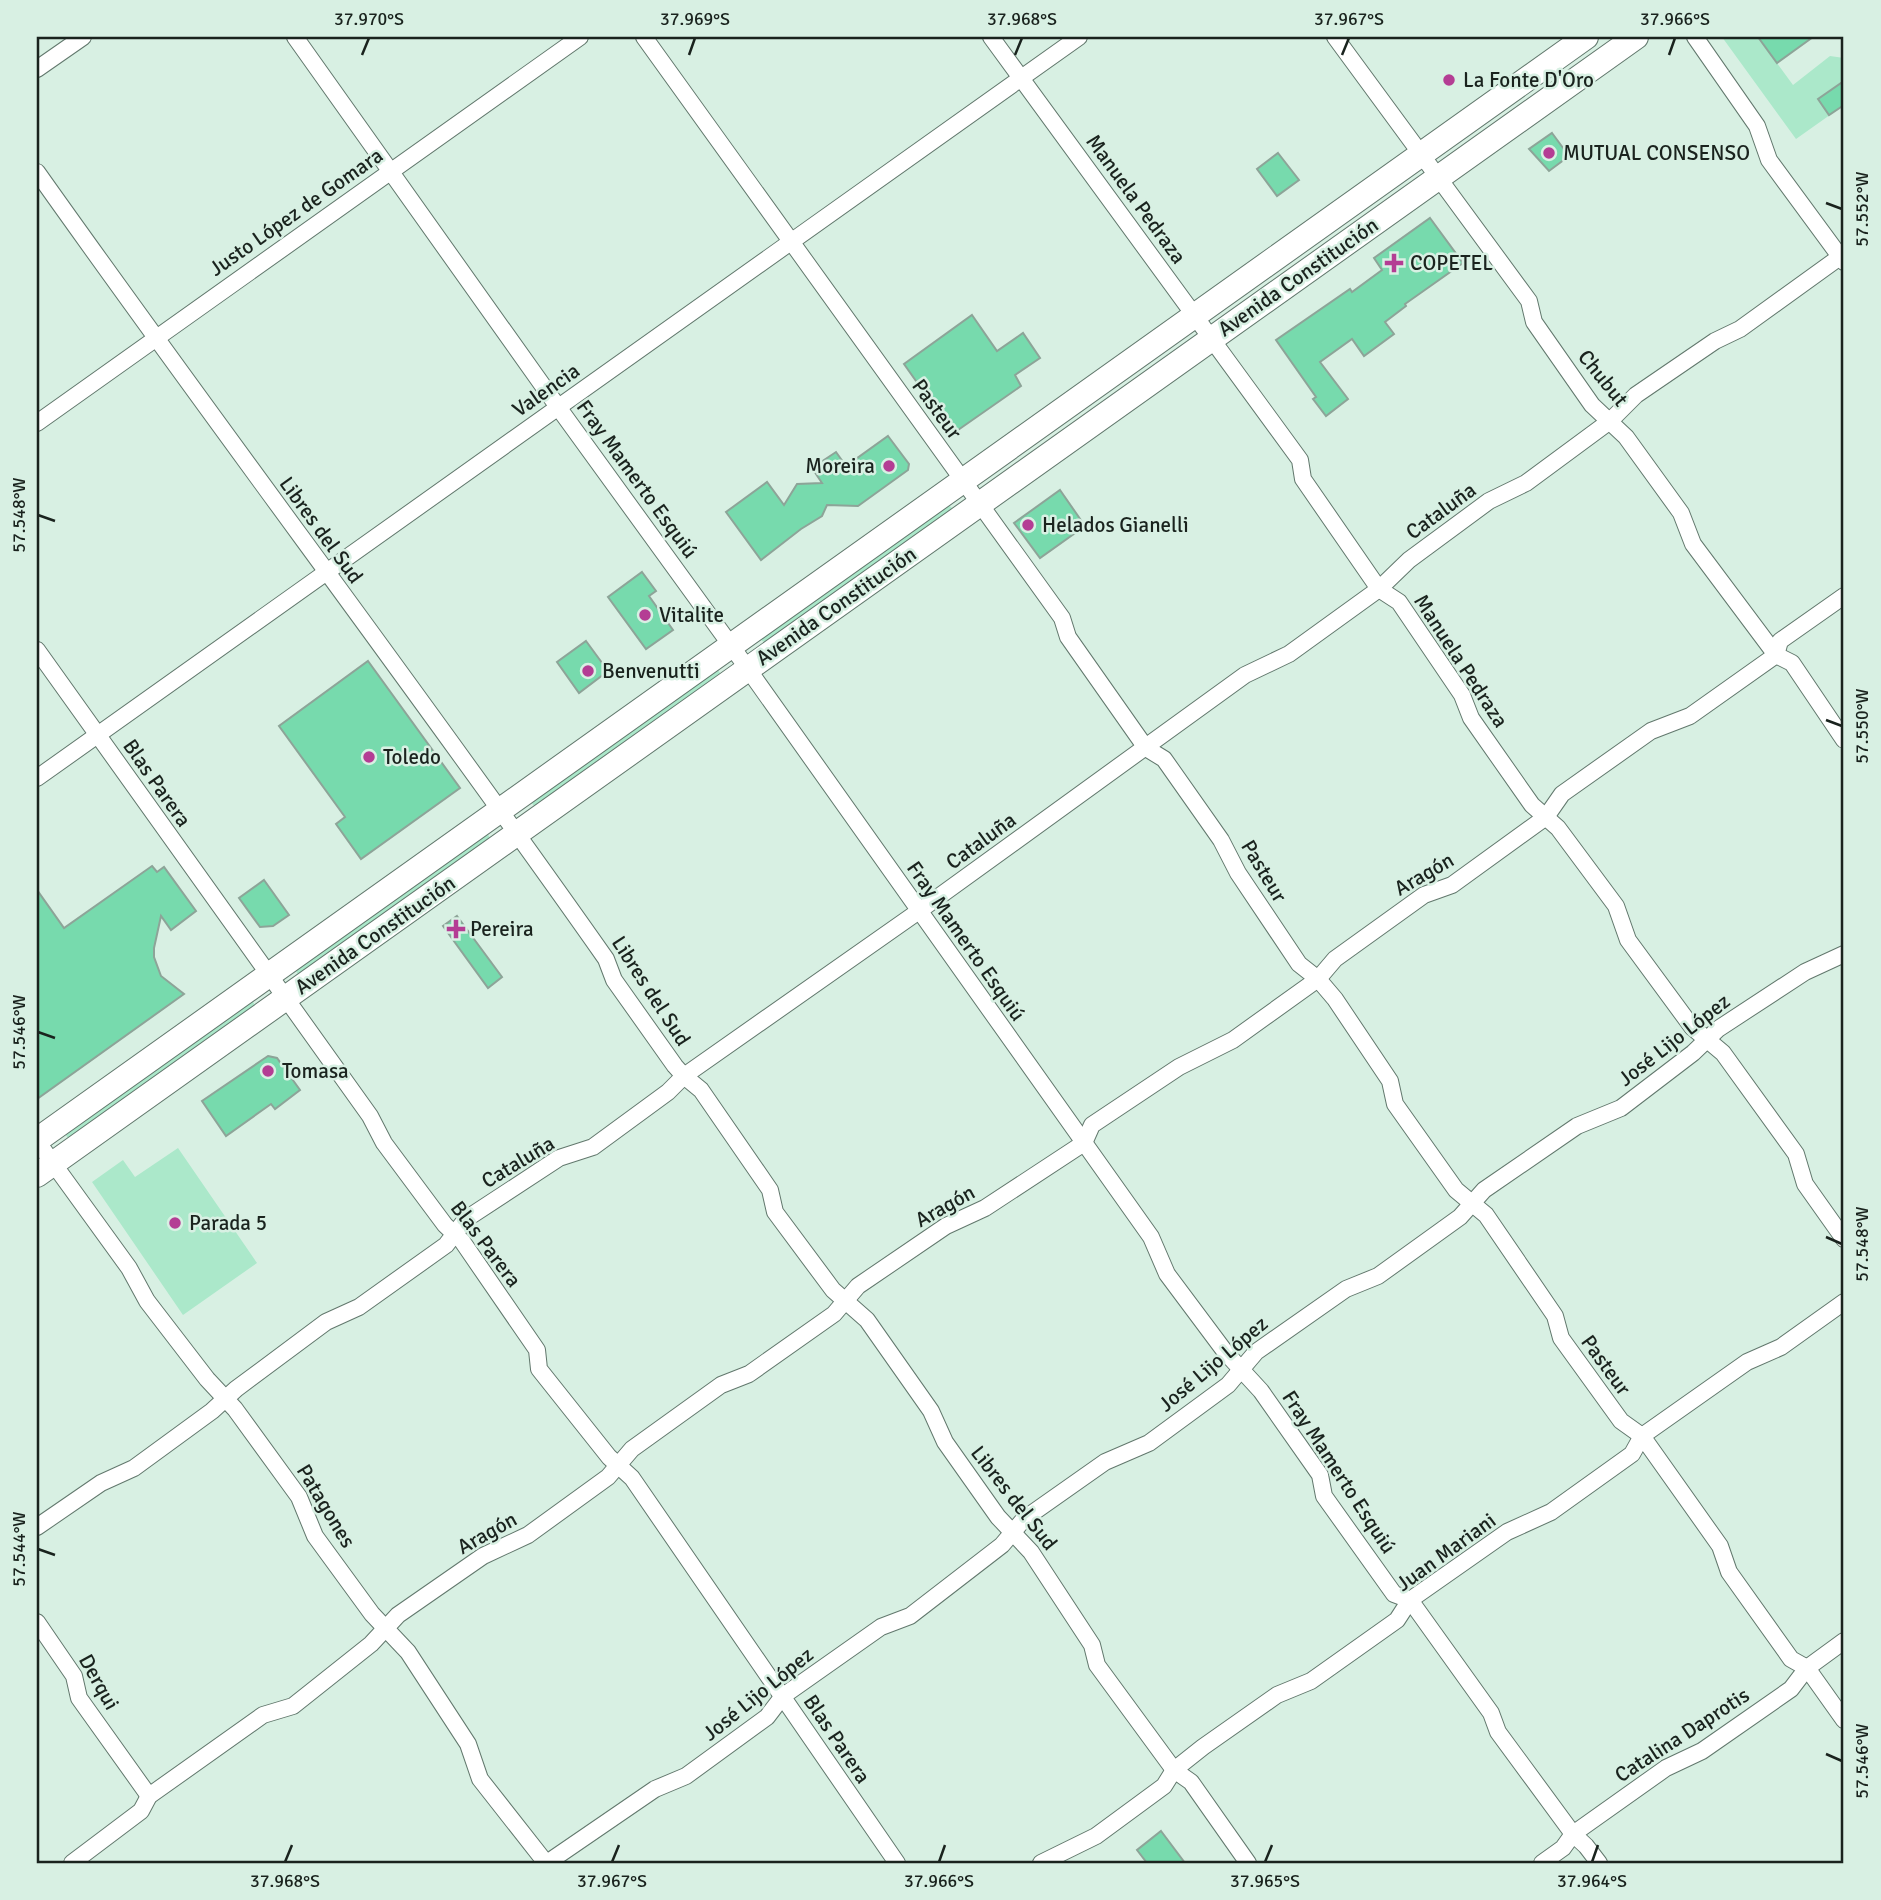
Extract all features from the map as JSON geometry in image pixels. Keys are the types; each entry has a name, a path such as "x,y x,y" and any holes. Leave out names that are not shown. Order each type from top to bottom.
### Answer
{"main road":[{"name":"Avenida Constitución","path":"37,1141 1586,37"},
{"name":"Avenida Constitución","path":"45,1170 1636,37"}],"street":[{"path":"37,69 83,37"},
{"name":"Fray Mamerto Esquiú","path":"295,37 558,407 732,645 1151,1237 1167,1274 1226,1353 1261,1391 1320,1475 1324,1496 1394,1594 1409,1601 1491,1713 1498,1732 1573,1834 1599,1863"},
{"name":"Justo López de Gomara","path":"37,423 580,37"},
{"name":"Pasteur","path":"644,37 1062,618 1068,637 1146,748 1164,759 1221,840 1238,873 1299,964 1318,979 1335,999 1390,1081 1395,1104 1456,1190 1486,1215 1555,1316 1561,1338 1621,1421 1642,1436 1720,1546 1729,1572 1791,1659 1807,1668 1844,1720"},
{"name":"Manuela Pedraza","path":"991,37 1300,460 1303,479 1379,589 1399,602 1462,695 1471,718 1532,805 1558,828 1616,906 1628,940 1692,1027 1723,1053 1796,1154 1805,1184 1844,1239"},
{"name":"Valencia","path":"37,778 1079,37"},
{"name":"Chubut","path":"1335,37 1529,302 1534,322 1592,405 1626,437 1681,513 1693,544 1776,655 1792,663 1844,740"},
{"path":"1695,37 1756,126 1769,160 1843,258"},
{"name":"Libres del Sud","path":"37,172 155,339 518,833 606,959 614,980 684,1076 701,1090 770,1190 775,1212 833,1290 867,1320 931,1411 945,1443 998,1517 1031,1552 1092,1645 1097,1665 1174,1770 1191,1782 1248,1863"},
{"name":"Cataluña","path":"37,1527 101,1483 134,1468 212,1412 326,1322 359,1307 446,1245 466,1219 559,1158 593,1147 668,1092 684,1076 919,911 1245,675 1289,654 1379,589 1409,560 1489,501 1526,483 1610,421 1636,395 1715,341 1740,330 1843,258"},
{"name":"Aragón","path":"72,1863 141,1811 149,1796 263,1715 293,1706 371,1644 398,1615 482,1556 528,1535 608,1477 632,1449 721,1385 749,1374 834,1314 858,1286 946,1226 985,1208 1084,1143 1092,1125 1179,1067 1233,1040 1318,979 1335,959 1424,895 1452,885 1546,817 1562,794 1595,770 1651,731 1690,716 1776,655 1780,641 1844,596"},
{"name":"Blas Parera","path":"37,650 267,976 370,1116 384,1143 445,1225 462,1241 537,1350 539,1368 609,1457 632,1478 897,1863"},
{"name":"José Lijo López","path":"547,1863 654,1788 686,1776 767,1717 783,1696 881,1627 910,1616 1002,1545 1024,1519 1105,1462 1149,1443 1228,1385 1256,1352 1346,1289 1378,1276 1460,1217 1484,1190 1577,1126 1621,1108 1718,1029 1805,972 1844,954"},
{"name":"Patagones","path":"37,1141 45,1170 129,1268 147,1301 207,1379 226,1399 299,1497 316,1536 372,1614 408,1652 468,1744 480,1779 547,1863"},
{"name":"Juan Mariani","path":"1041,1863 1096,1836 1164,1786 1174,1770 1277,1695 1311,1681 1396,1620 1409,1601 1507,1531 1551,1512 1632,1454 1642,1436 1746,1362 1781,1347 1844,1303"},
{"name":"Derqui","path":"37,1622 74,1676 79,1698 149,1796"},
{"name":"Catalina Daprotis","path":"1542,1863 1563,1848 1573,1834 1666,1768 1702,1751 1791,1689 1807,1668 1844,1641"}],"green space":[{"path":"1722,37 1758,37 1793,85 1830,56 1844,58 1844,105 1796,139"},
{"path":"948,505 952,508 950,511 766,642 762,641 761,638"},
{"path":"717,669 721,674 535,807 531,802"},
{"path":"487,833 490,838 299,975 295,970"},
{"path":"252,1001 256,1006 69,1139 65,1134"},
{"name":"Parada 5","path":"178,1148 257,1263 183,1315 92,1182 123,1160 135,1177"}],"building":[{"path":"1758,37 1813,37 1777,63"},
{"path":"1844,81 1844,105 1829,115 1818,99"},
{"name":"MUTUAL CONSENSO","path":"1552,133 1569,156 1549,171 1529,149"},
{"path":"1278,153 1299,180 1277,196 1257,169"},
{"path":"1430,218 1463,263 1405,304 1406,306 1385,322 1394,334 1364,356 1352,339 1320,362 1348,399 1326,416 1276,340 1382,270 1374,258"},
{"path":"972,315 997,351 1023,333 1040,358 1015,375 1021,386 958,430 950,429 904,364"},
{"path":"888,436 909,464 908,470 858,506 827,505 822,516 761,560 726,512 767,482 784,505 797,484 822,483 812,468 836,452 846,466"},
{"path":"1060,490 1085,526 1040,558 1014,523"},
{"path":"642,572 656,591 649,596 673,630 646,649 608,597"},
{"path":"586,641 608,671 579,693 557,662"},
{"name":"Toledo","path":"368,661 460,788 361,859 336,824 345,817 279,726"},
{"path":"152,866 157,872 164,867 196,911 171,930 161,916 154,948 154,957 161,976 184,994 37,1099 37,890 64,928"},
{"path":"264,880 289,915 273,926 260,927 239,898"},
{"path":"457,916 502,977 488,988 443,926"},
{"path":"268,1056 277,1058 300,1090 275,1109 271,1104 226,1136 202,1101"},
{"path":"1161,1831 1185,1863 1147,1863 1137,1850"}],"place":[{"name":"La Fonte D'Oro","path":"1449,80"},
{"name":"MUTUAL CONSENSO","path":"1549,153"},
{"name":"COPETEL","path":"1394,263"},
{"name":"Moreira","path":"889,466"},
{"name":"Helados Gianelli","path":"1028,525"},
{"name":"Vitalite","path":"645,615"},
{"name":"Benvenutti","path":"588,671"},
{"name":"Toledo","path":"369,757"},
{"name":"Pereira","path":"456,929"},
{"name":"Tomasa","path":"268,1071"},
{"name":"Parada 5","path":"175,1223"}]}
